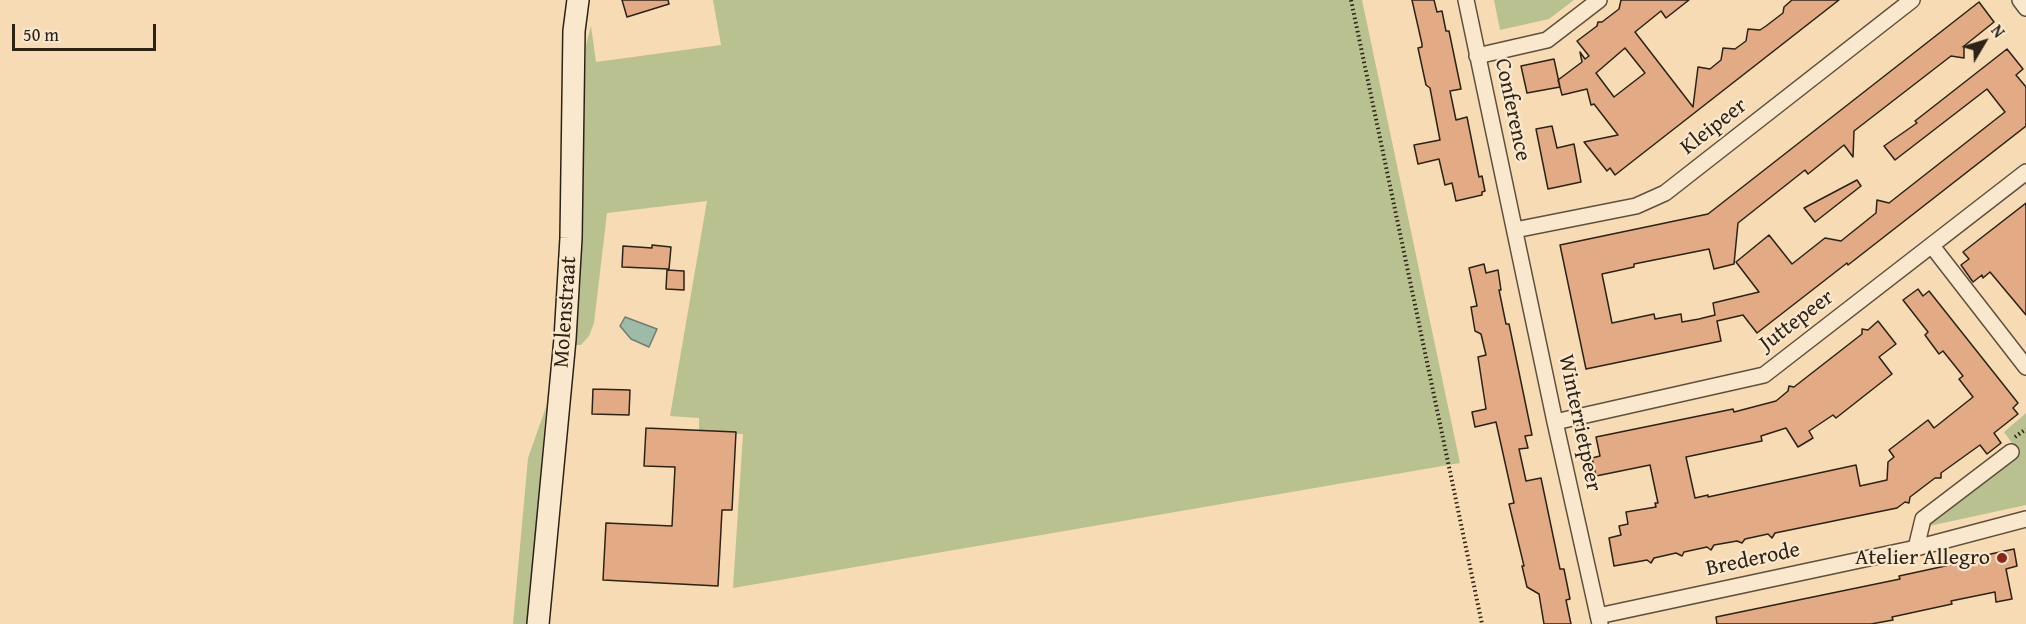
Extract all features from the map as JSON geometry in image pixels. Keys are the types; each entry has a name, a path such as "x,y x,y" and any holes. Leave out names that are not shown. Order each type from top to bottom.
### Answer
{"street":[{"name":"Molenstraat","path":"538,624 566,327 571,238 574,31 578,0"},
{"name":"Conference","path":"1466,0 1515,230"},
{"path":"1477,56 1547,40 1599,0"},
{"name":"Kleipeer","path":"1515,230 1636,206 1665,194 1912,0"},
{"path":"2020,0 2026,8"},
{"name":"Juttepeer","path":"1554,422 1764,375 2026,172"},
{"name":"Winterrietpeer","path":"1515,230 1554,422 1599,620"},
{"path":"1932,246 2026,367"},
{"path":"1916,548 1923,519 2010,452"},
{"name":"Brederode","path":"1599,620 1916,548 2026,519"}],"path":[{"path":"1351,0 1482,624"}],"green space":[{"path":"713,0 1362,0 1460,463 733,588 743,434 699,432 699,418 670,416 707,201 607,213 594,323 589,336 581,345 575,345 580,279 586,45 591,26 596,62 721,45"},
{"path":"1494,0 1574,0 1549,19 1500,30"},
{"path":"546,407 528,624 513,624 528,458"},
{"path":"2026,413 2026,505 1929,526 1928,519 2017,450 2004,432"}],"shaded area":[{"path":"625,317 657,329 649,347 631,339 620,326"}],"building":[{"path":"622,0 668,0 669,4 627,17"},
{"path":"1412,0 1434,0 1437,12 1442,11 1446,31 1449,31 1461,89 1450,91 1456,120 1467,117 1479,177 1482,176 1485,191 1482,195 1456,201 1452,183 1445,185 1439,159 1418,164 1414,145 1440,140 1430,88 1426,85 1418,48 1422,47 1422,44"},
{"path":"1621,0 1689,0 1666,18 1661,11 1635,32 1693,107 1698,67 1710,69 1721,60 1723,48 1735,49 1746,41 1748,29 1760,30 1783,13 1784,7 1792,0 1839,0 1615,175 1610,168 1607,171 1584,142 1618,135 1594,104 1591,105 1587,89 1562,95 1558,80 1582,62 1580,52 1585,59 1589,56 1577,41 1597,26 1598,22 1602,22 1619,9","holes":["1625,48 1645,73 1614,97 1596,73"]},
{"path":"1979,2 1994,22 1964,46 1964,58 1951,56 1854,131 1853,157 1844,145 1808,174 1805,170 1738,223 1734,264 1714,269 1709,249 1634,264 1634,267 1602,274 1612,323 1654,314 1655,319 1681,314 1682,322 1699,319 1715,315 1713,303 1759,292 1736,262 1769,235 1792,264 1825,238 1841,241 1876,213 1877,200 1889,203 2005,112 1987,89 1895,160 1884,146 1917,123 1915,121 2007,49 2023,69 2016,75 2026,87 2026,126 1757,333 1743,315 1717,321 1721,341 1586,369 1560,245 1708,214"},
{"path":"1554,59 1560,87 1527,93 1521,66"},
{"path":"1552,126 1557,148 1574,144 1581,182 1548,189 1536,129"},
{"path":"1857,180 1861,186 1815,222 1804,208"},
{"path":"2026,203 2026,315 1990,272 1973,282 1961,265 1969,259 1963,252"},
{"path":"652,245 671,247 669,269 622,267 623,246 652,248"},
{"path":"1484,264 1486,273 1498,270 1501,290 1499,290 1506,324 1509,324 1532,435 1525,436 1528,448 1519,449 1526,481 1541,478 1560,569 1564,569 1570,599 1566,600 1571,624 1544,624 1539,594 1527,587 1522,566 1524,566 1509,504 1514,503 1496,422 1475,427 1472,412 1486,409 1478,357 1486,355 1481,334 1475,331 1471,307 1477,306 1469,268"},
{"path":"667,270 684,271 684,290 666,289"},
{"path":"1918,289 1923,296 1929,291 2018,403 2013,408 2018,414 1994,433 2001,443 1987,454 1980,445 1941,473 1941,478 1935,478 1910,497 1909,503 1905,502 1897,508 1775,533 1772,538 1768,534 1745,539 1742,543 1737,541 1714,545 1711,550 1707,547 1684,552 1682,556 1676,553 1654,558 1651,563 1647,560 1614,566 1609,538 1621,535 1619,526 1628,524 1626,512 1656,507 1655,503 1658,503 1650,465 1596,476 1592,458 1600,456 1596,437 1733,409 1734,412 1776,401 1788,391 1789,386 1794,387 1862,334 1862,329 1868,330 1878,321 1896,344 1879,357 1892,374 1836,418 1833,415 1809,431 1813,438 1798,447 1786,428 1761,436 1762,441 1686,457 1695,498 1856,465 1860,486 1887,480 1888,462 1894,457 1889,450 1928,420 1934,428 1973,397 1959,379 1963,376 1943,351 1939,354 1925,335 1928,332 1903,300"},
{"path":"593,389 630,390 629,415 592,414"},
{"path":"646,428 736,432 732,510 722,510 718,586 603,580 606,523 672,526 675,467 644,466"},
{"path":"2014,549 2017,566 2006,569 2012,599 1996,602 1995,592 1951,601 1952,604 1871,624 1717,624 1716,617 1900,579 1899,576"}],"place":[{"name":"Atelier Allegro","path":"2002,558"}]}
